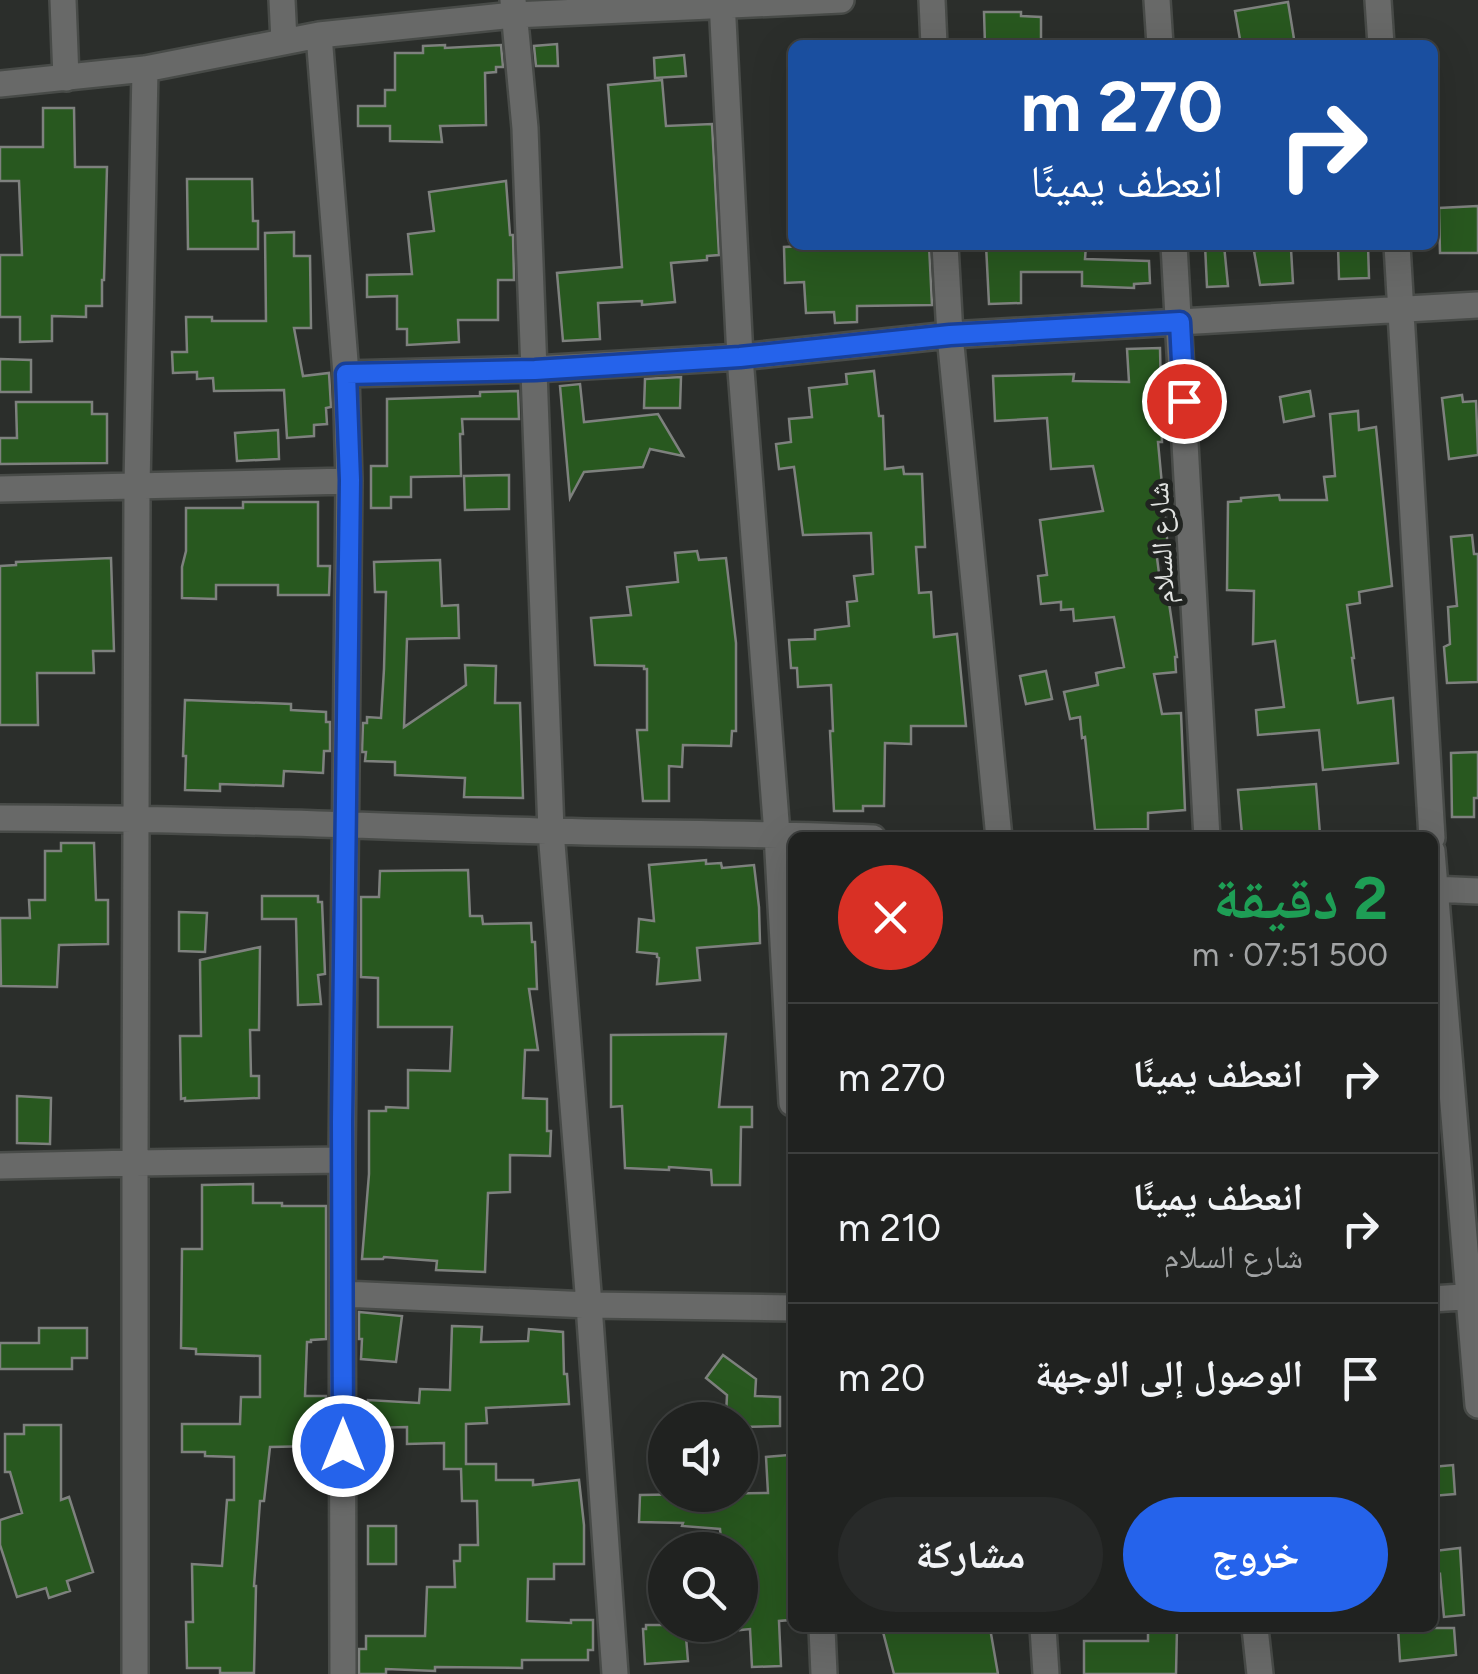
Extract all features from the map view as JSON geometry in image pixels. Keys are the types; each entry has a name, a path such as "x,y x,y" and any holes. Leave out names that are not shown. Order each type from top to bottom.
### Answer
{"street":[{"path":"63,0 66,78"},
{"path":"282,0 284,41"},
{"path":"0,84 145,69 284,41 514,7 841,0"},
{"path":"932,0 934,40"},
{"path":"1156,0 1160,40"},
{"path":"1378,0 1381,40"},
{"path":"723,3 740,357 778,834 788,1026"},
{"path":"514,7 525,128 550,831 615,1674"},
{"path":"319,36 346,374 350,480 342,1160 343,1674"},
{"path":"135,1674 137,487 145,69"},
{"path":"945,250 950,335 998,832"},
{"name":"شارع السلام","path":"1174,250 1207,832"},
{"path":"1397,250 1432,832"},
{"path":"346,374 535,370 740,357 950,335 1478,305"},
{"path":"0,490 350,480"},
{"path":"0,818 788,834"},
{"path":"1438,889 1478,891"},
{"path":"1438,930 1474,1296 1478,1405"},
{"path":"0,1166 342,1160"},
{"path":"343,1294 589,1306 788,1308"},
{"path":"1438,1299 1474,1296"},
{"path":"822,1632 824,1674"},
{"path":"1044,1632 1046,1674"},
{"path":"1256,1632 1260,1674"}],"building":[{"path":"1288,2 1294,40 1240,40 1235,11"},
{"path":"984,12 1021,12 1021,16 1041,17 1041,40 985,40"},
{"path":"557,44 558,66 536,66 534,46"},
{"path":"501,45 503,67 485,73 486,125 440,126 442,142 390,141 390,126 358,126 358,106 385,106 385,90 395,90 395,53 423,53 423,46"},
{"path":"684,55 686,76 655,78 654,58"},
{"path":"662,80 666,126 712,124 719,255 671,263 675,302 598,303 600,339 563,341 557,273 622,267 608,85"},
{"path":"43,108 74,108 75,167 107,167 102,306 86,306 86,317 52,316 52,341 20,342 20,317 0,317 0,255 22,255 19,181 0,181 0,147 43,147"},
{"path":"187,179 252,179 258,249 188,249"},
{"path":"506,181 514,280 498,280 498,320 458,320 459,342 407,345 407,329 397,329 397,296 367,297 367,275 412,274 408,234 434,231 429,192"},
{"path":"1478,206 1478,253 1440,253 1439,208"},
{"path":"294,232 294,256 310,256 311,328 294,328 303,376 329,373 331,407 326,408 327,424 314,425 314,436 287,438 284,390 214,391 213,378 197,379 197,372 173,373 172,352 187,352 186,317 266,321 265,233"},
{"path":"784,247 929,250 932,305 857,306 857,322 835,323 834,312 806,313 804,282 785,283"},
{"path":"986,250 1086,250 1085,259 1149,261 1150,283 1134,284 1134,288 1082,286 1082,272 1021,272 1021,303 989,304"},
{"path":"1205,250 1224,250 1228,286 1207,287"},
{"path":"1291,250 1293,283 1260,285 1254,251"},
{"path":"1338,250 1368,250 1369,278 1339,279"},
{"path":"1160,348 1162,442 1158,442 1168,549 1156,550 1162,597 1168,596 1177,657 1176,672 1154,674 1162,714 1181,713 1185,810 1148,813 1148,829 1095,830 1085,737 1082,738 1080,717 1070,719 1064,692 1098,685 1096,673 1124,667 1114,617 1074,621 1073,609 1061,610 1061,602 1041,604 1038,576 1047,575 1040,520 1103,511 1093,466 1051,469 1047,418 995,421 993,376 1074,374 1073,381 1129,382 1127,349"},
{"path":"0,359 31,360 31,392 0,392"},
{"path":"874,371 879,416 883,416 885,469 903,467 904,474 922,474 925,547 916,547 919,593 931,592 934,637 957,634 966,726 911,726 911,744 885,743 884,806 834,811 831,685 798,687 797,668 791,668 789,640 815,639 815,630 849,626 847,602 857,601 854,576 873,574 871,533 803,535 794,467 779,469 776,444 791,442 789,419 812,417 809,388 847,384 846,374"},
{"path":"681,377 680,408 644,408 645,379"},
{"path":"580,384 584,422 658,414 683,456 650,449 643,467 584,472 570,498 560,386"},
{"path":"518,391 519,419 462,419 461,476 411,477 411,497 391,497 391,508 371,508 371,466 387,466 387,399"},
{"path":"1310,391 1314,416 1284,422 1280,397"},
{"path":"1462,395 1463,402 1476,401 1478,455 1449,459 1442,398"},
{"path":"16,402 92,402 92,414 107,414 107,463 0,464 0,438 17,438"},
{"path":"1358,411 1359,430 1376,427 1392,586 1359,592 1360,603 1347,605 1352,658 1358,703 1393,698 1398,763 1323,770 1319,730 1258,735 1256,710 1284,707 1275,641 1253,644 1254,591 1227,590 1228,502 1279,495 1280,500 1327,500 1324,477 1335,476 1330,414"},
{"path":"278,430 279,459 237,461 235,433"},
{"path":"509,475 509,509 465,510 464,476"},
{"path":"243,502 318,502 318,566 330,566 329,595 278,595 278,585 216,585 216,599 182,598 186,508 243,508"},
{"path":"1472,535 1474,554 1478,554 1478,682 1447,683 1444,647 1450,644 1448,607 1457,606 1451,537"},
{"path":"697,551 699,560 726,558 736,643 736,731 732,731 731,746 683,745 682,767 669,766 669,801 643,801 637,730 647,730 647,669 595,665 591,618 631,615 627,587 678,582 675,553"},
{"path":"111,558 114,651 93,651 94,673 37,673 38,725 0,725 0,566"},
{"path":"440,560 442,606 458,605 459,638 407,639 404,727 466,685 465,665 496,666 495,703 520,703 523,798 464,797 465,778 395,775 395,762 365,761 363,723 367,723 367,717 381,718 384,669 386,592 375,592 374,562"},
{"path":"1046,671 1052,699 1026,704 1020,676"},
{"path":"185,700 291,704 291,710 326,712 330,751 324,751 323,773 284,771 283,786 220,784 220,791 185,790"},
{"path":"1478,752 1474,817 1452,817 1451,753"},
{"path":"1316,784 1320,832 1242,832 1238,790"},
{"path":"61,843 94,843 96,900 108,900 108,944 59,945 57,987 1,986 0,918 30,918 29,900 45,900 45,851 61,851"},
{"path":"706,860 706,864 721,863 722,868 754,865 760,943 697,948 700,980 657,984 657,954 637,952 639,919 654,921 649,865"},
{"path":"468,870 470,916 482,916 483,924 531,923 537,989 529,989 538,1050 525,1050 523,1098 547,1099 550,1156 510,1155 510,1192 488,1193 485,1272 436,1270 437,1261 362,1259 369,1111 408,1108 408,1070 450,1071 452,1027 378,1027 378,978 361,977 361,897 379,897 380,871"},
{"path":"262,896 318,896 318,902 322,902 325,974 318,975 321,1004 298,1005 296,919 262,919"},
{"path":"179,912 207,913 205,952 179,951"},
{"path":"260,947 259,1030 250,1030 251,1076 259,1076 259,1098 181,1099 180,1036 201,1036 200,960"},
{"path":"726,1034 719,1107 752,1107 752,1127 741,1127 740,1185 712,1185 711,1170 625,1168 622,1106 611,1107 611,1035"},
{"path":"17,1096 51,1098 50,1144 17,1143"},
{"path":"253,1184 253,1203 326,1206 326,1339 307,1342 305,1396 326,1396 326,1427 317,1427 317,1446 270,1447 264,1501 260,1501 254,1586 254,1673 220,1673 220,1668 187,1668 186,1622 193,1622 192,1564 222,1566 227,1500 234,1500 234,1457 182,1452 182,1424 240,1424 241,1397 260,1397 260,1356 196,1354 196,1349 181,1348 182,1249 202,1249 202,1185"},
{"path":"359,1312 402,1316 396,1362 361,1359"},
{"path":"452,1326 482,1327 481,1342 528,1341 529,1329 563,1332 569,1404 486,1408 487,1423 466,1424 466,1464 496,1464 496,1480 533,1480 533,1485 579,1480 584,1564 554,1564 554,1579 528,1579 527,1621 593,1620 593,1650 588,1650 588,1660 522,1660 522,1668 435,1667 435,1671 386,1669 386,1674 359,1674 359,1649 366,1649 366,1636 425,1636 427,1587 455,1587 454,1561 460,1561 460,1545 478,1545 477,1501 462,1501 461,1469 444,1469 444,1443 407,1444 407,1427 369,1428 368,1400 419,1403 420,1389 450,1390"},
{"path":"39,1328 87,1328 87,1358 72,1358 72,1369 0,1369 0,1343 39,1343"},
{"path":"723,1355 756,1379 755,1396 780,1397 780,1426 758,1427 758,1402 727,1402 727,1395 706,1378"},
{"path":"24,1425 61,1425 61,1500 69,1497 93,1572 67,1581 70,1591 49,1598 46,1588 17,1597 0,1545 0,1520 22,1513 10,1472 5,1472 5,1434 24,1434"},
{"path":"788,1455 788,1620 779,1621 781,1666 752,1667 751,1642 758,1642 758,1532 720,1532 682,1526 683,1523 639,1522 640,1495 648,1495 648,1512 758,1512 758,1493 768,1493 766,1457"},
{"path":"1453,1465 1455,1494 1438,1495 1438,1466"},
{"path":"368,1526 396,1526 396,1564 368,1564"},
{"path":"1460,1548 1464,1615 1444,1617 1438,1551"},
{"path":"648,1625 648,1642 686,1642 688,1661 645,1664"},
{"path":"1454,1628 1456,1655 1400,1661 1398,1632"},
{"path":"883,1632 991,1632 998,1674 894,1674"},
{"path":"1148,1632 1177,1632 1176,1674 1084,1674 1084,1641 1148,1641"}],"route":[{"path":"343,1446 342,1122 350,480 346,374 535,370 740,357 950,335 1180,322 1184,401"}]}
